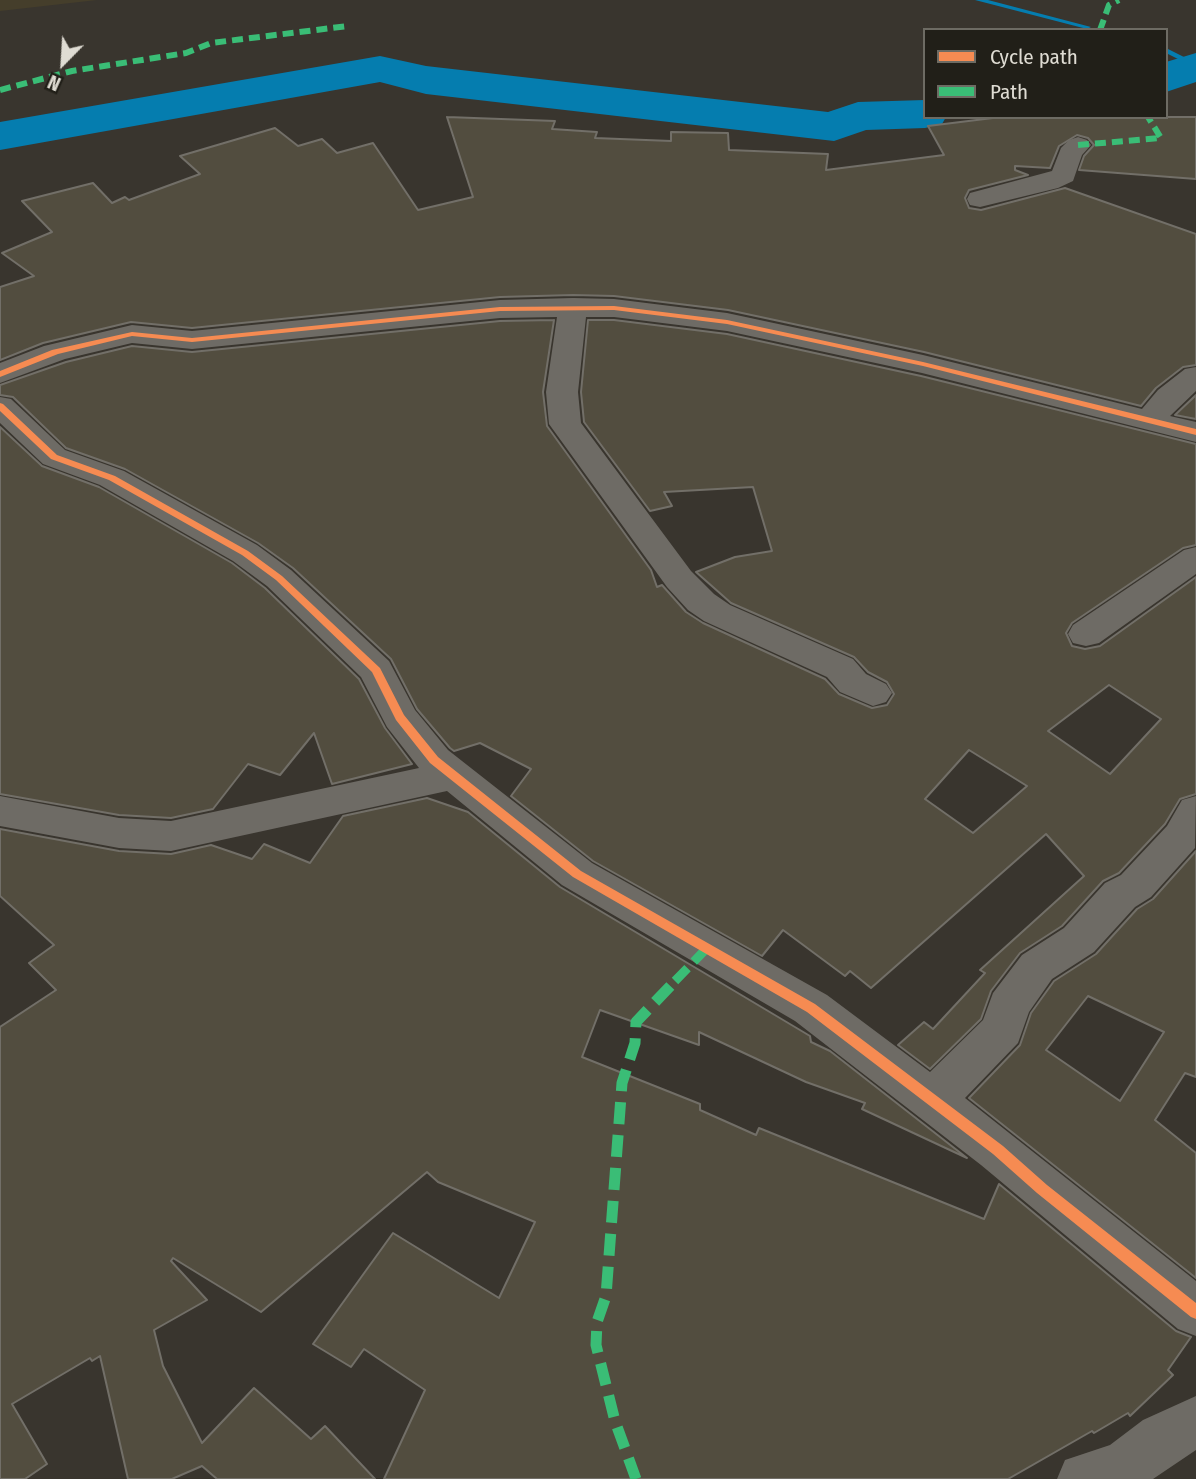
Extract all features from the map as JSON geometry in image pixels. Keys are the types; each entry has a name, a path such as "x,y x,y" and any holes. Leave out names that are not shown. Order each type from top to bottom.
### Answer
{"street":[{"path":"980,199 1049,182 1064,175 1070,153 1078,145"},
{"path":"573,307 562,391 565,424 679,579 716,613 840,668 853,683 873,692"},
{"path":"0,374 55,352 132,334 192,340 500,309 614,308 727,322 923,364 1196,432"},
{"path":"1150,419 1168,397 1196,376"},
{"path":"0,406 54,457 112,478 245,554 279,578 376,670 400,717 434,760 577,874 811,1008 934,1099 1196,1312"},
{"path":"1086,634 1196,558"},
{"path":"0,811 119,833 171,835 456,775"},
{"path":"934,1099 1002,1030 1009,1006 1037,967 1079,940 1120,895 1136,886 1181,837 1196,811"},
{"path":"1109,1475 1163,1439 1196,1422"}],"shaded area":[{"path":"0,0 97,0 0,11"}],"building":[{"path":"447,117 555,121 552,129 597,132 595,138 671,141 671,132 728,133 729,150 828,154 826,170 944,155 928,126 985,119 1196,117 1196,179 1079,170 1084,156 1094,145 1088,138 1077,135 1059,146 1050,168 1015,166 1015,170 1028,175 969,190 965,198 969,208 981,210 1065,188 1196,234 1196,365 1183,367 1156,388 1141,406 924,352 728,310 614,296 573,295 500,297 192,328 131,322 43,343 0,360 0,287 34,276 2,253 52,232 22,201 93,183 112,203 125,197 129,200 200,174 180,156 275,128 298,146 322,139 337,153 373,143 418,210 473,197"},
{"path":"554,320 543,392 547,426 651,570 657,587 662,585 686,612 703,623 825,679 839,694 872,708 887,705 894,694 887,682 868,672 854,657 731,603 696,572 735,557 772,551 753,487 664,492 672,506 650,511 584,422 581,392 588,320 614,320 727,334 921,376 1196,444 1196,545 1183,548 1072,623 1066,633 1072,646 1085,649 1100,646 1196,577 1196,794 1180,799 1165,824 1119,873 1103,881 1062,926 1020,953 991,991 981,1019 930,1069 898,1045 924,1022 933,1029 985,973 980,970 1084,876 1046,834 871,988 850,971 845,976 783,930 762,956 593,861 511,796 531,769 480,743 454,751 450,748 417,709 391,659 293,568 258,543 125,469 66,448 13,397 0,395 0,385 66,362 132,346 192,352 500,321","holes":["1109,685 1161,719 1110,774 1048,731","969,750 1027,786 973,833 925,799"]},
{"path":"1196,395 1196,419 1175,415"},
{"path":"0,427 42,466 99,487 232,563 265,588 359,679 385,728 412,764 332,784 314,733 280,775 248,764 213,809 171,818 119,815 0,794"},
{"path":"427,798 468,812 560,887 810,1036 811,1042 830,1051 967,1158 862,1109 865,1103 806,1082 699,1032 699,1045 600,1010 582,1057 700,1104 700,1110 756,1135 759,1128 984,1219 999,1184 1176,1331 1191,1337 1168,1370 1173,1375 1130,1416 1128,1413 1094,1433 1092,1431 1008,1479 384,1479 425,1390 364,1349 351,1367 313,1344 393,1233 499,1298 535,1222 438,1182 427,1172 261,1312 173,1258 171,1261 207,1300 154,1330 163,1366 202,1443 254,1388 311,1439 325,1426 375,1479 217,1479 202,1466 172,1479 128,1479 100,1356 92,1361 90,1358 12,1404 47,1464 25,1479 0,1479 0,1027 56,990 29,963 54,945 0,896 0,829 119,851 171,854 211,845 252,859 264,844 310,863 343,816"},
{"path":"1196,851 1196,1077 1185,1073 1155,1120 1196,1153 1196,1278 969,1098 1020,1045 1031,1013 1054,981 1096,954 1137,909 1153,899","holes":["1088,996 1164,1032 1120,1101 1046,1050"]}],"waterway":[{"path":"979,0 1087,27"},
{"path":"1168,51 1196,66"},
{"path":"1168,77 1196,66"},
{"path":"0,136 380,69 426,80 834,127 858,116 923,114"}],"marked path":[{"path":"1101,28 1109,5 1119,0"},
{"path":"0,90 72,71 186,53 211,43 348,26"},
{"path":"1078,145 1153,141 1161,138 1149,119"},
{"path":"636,1479 615,1421 596,1345 597,1322 606,1296 622,1083 635,1043 636,1022 706,949"}],"cycle path":[{"path":"0,374 55,352 132,334 192,340 500,309 614,308 727,322 923,364 1196,432"},
{"path":"0,406 54,457 112,478 245,553 279,578 376,670 400,717 434,760 577,874 811,1008 998,1150 1042,1189 1196,1312"}]}
